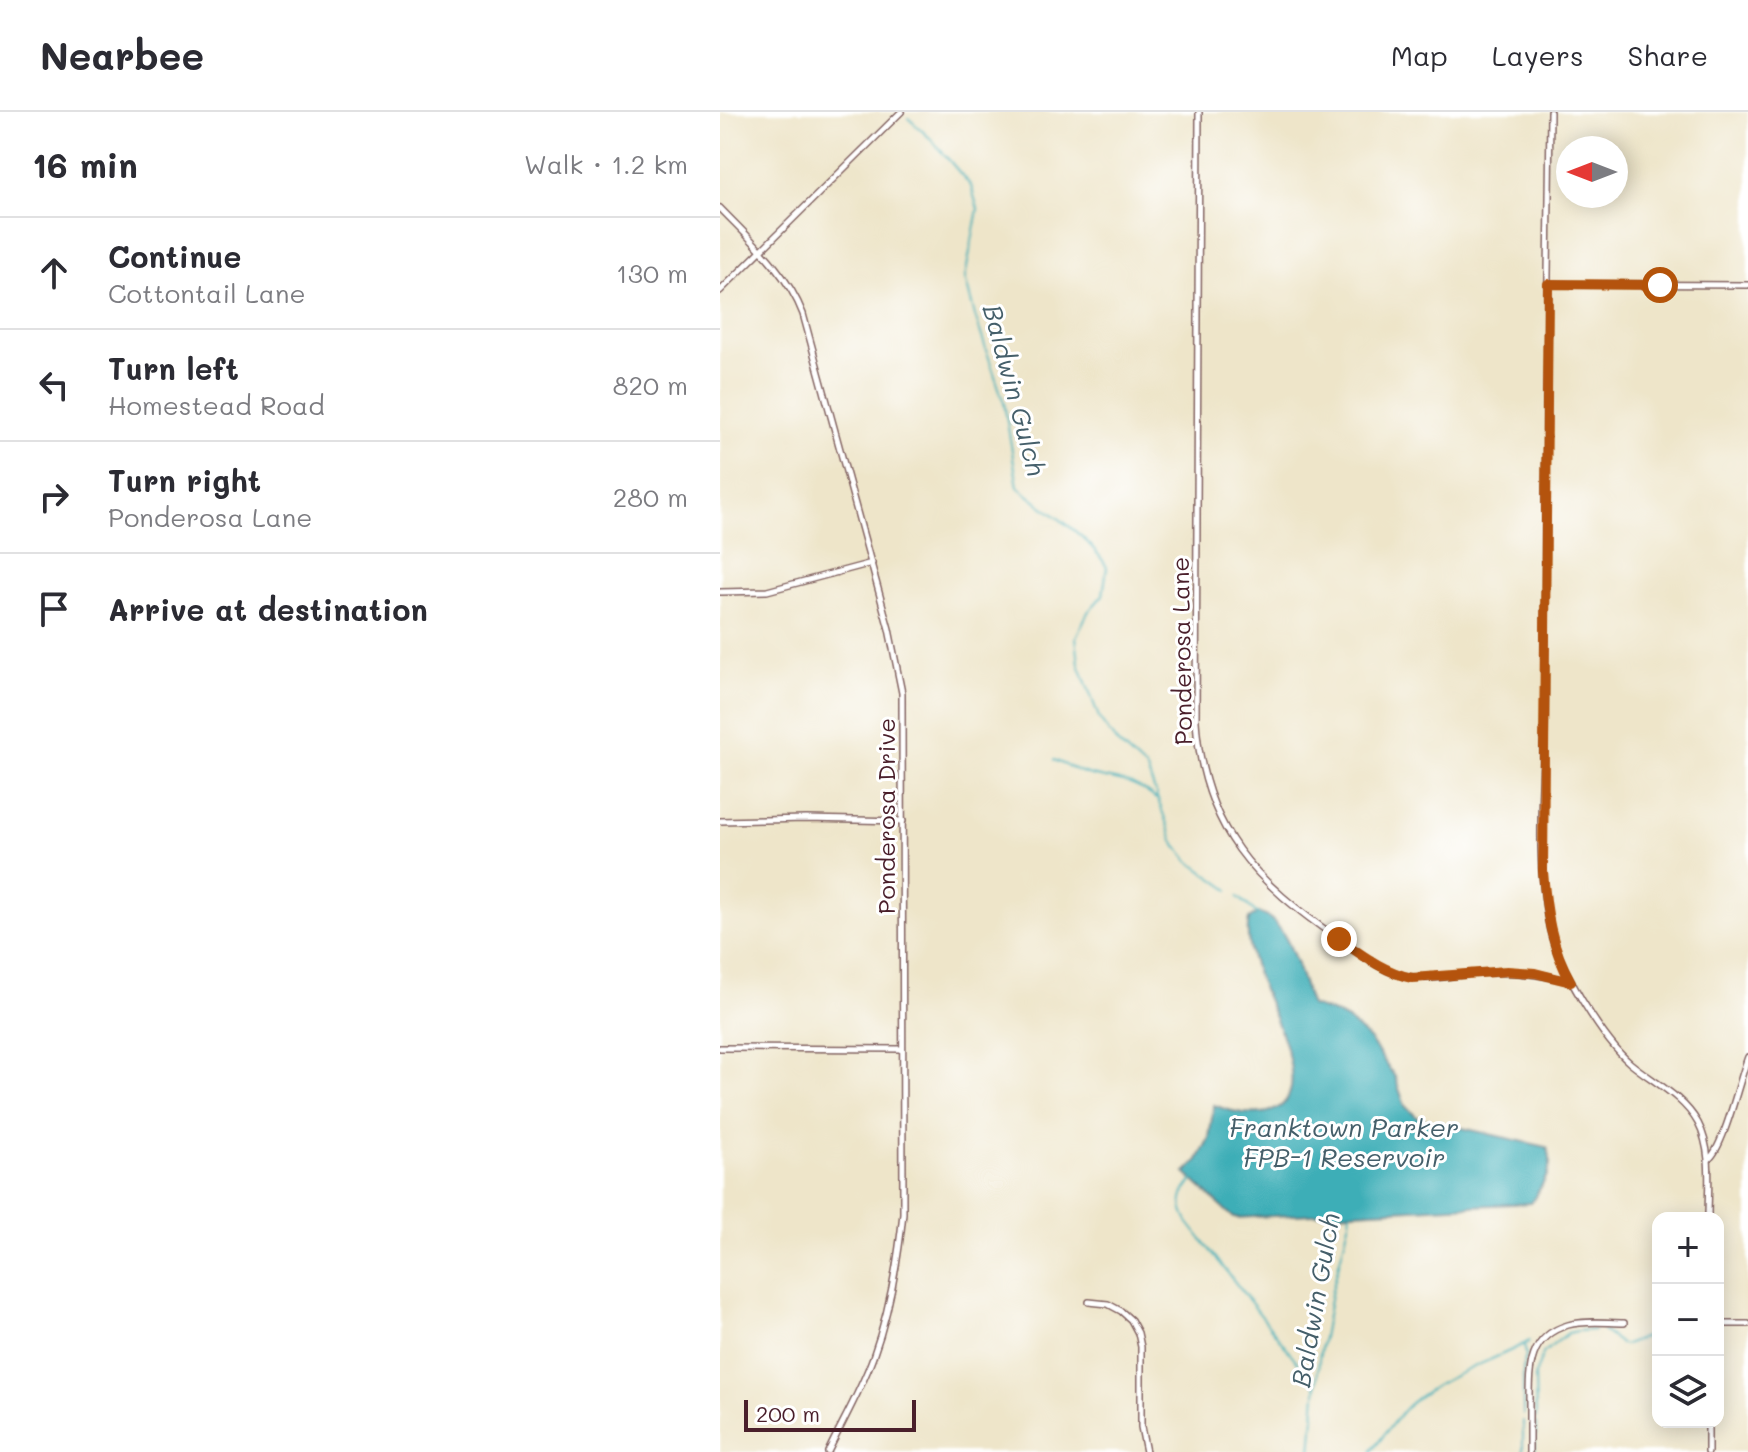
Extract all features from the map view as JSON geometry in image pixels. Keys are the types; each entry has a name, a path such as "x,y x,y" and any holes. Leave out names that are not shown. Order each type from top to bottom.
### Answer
{"street":[{"path":"720,291 901,112"},
{"name":"Ponderosa Lane","path":"1199,112 1196,721 1200,761 1213,803 1234,843 1261,877 1320,926 1379,966 1412,978 1507,971 1535,973 1571,982"},
{"path":"1550,112 1543,871 1550,930 1559,959 1571,982 1607,1037 1623,1056 1688,1108 1703,1133 1708,1159 1708,1212"},
{"name":"Ponderosa Drive","path":"720,208 791,288 803,314 872,563 901,682 903,1213 895,1279 884,1322 872,1359 828,1452"},
{"path":"1548,284 1748,285"},
{"path":"720,592 767,591 872,563"},
{"path":"720,821 903,821"},
{"path":"720,1048 902,1049"},
{"path":"1708,1159 1715,1155 1748,1057"},
{"path":"1089,1302 1108,1304 1121,1311 1131,1320 1138,1333 1141,1347 1141,1427 1146,1452"},
{"path":"1529,1452 1529,1371 1533,1355 1541,1343 1567,1325 1624,1323"},
{"path":"1724,1324 1748,1324"},
{"path":"1708,1428 1708,1452"}],"water":[{"name":"Franktown Parker FPB-1 Reservoir","path":"1258,913 1269,918 1286,939 1311,1006 1349,1021 1369,1039 1395,1077 1405,1106 1418,1118 1547,1147 1549,1169 1531,1203 1234,1218 1185,1173 1197,1162 1209,1138 1214,1105 1240,1113 1268,1112 1284,1104 1291,1089 1286,1049 1249,946 1249,919"}],"waterway":[{"name":"Baldwin Gulch","path":"908,118 931,139 971,186 978,209 965,278 1004,403 1018,487 1078,533 1107,567 1103,595 1088,612 1076,637 1079,664 1100,720 1117,743 1147,770 1174,843 1190,862 1229,890"},
{"path":"1054,760 1084,773 1138,787 1156,799"},
{"name":"Baldwin Gulch","path":"1238,897 1259,915"},
{"path":"1194,1179 1182,1199 1188,1222 1316,1386"},
{"name":"Baldwin Gulch","path":"1311,1452 1319,1359 1351,1211"},
{"path":"1536,1418 1535,1375 1543,1353 1568,1333 1594,1330"},
{"path":"1603,1331 1626,1345 1644,1337 1652,1338"},
{"path":"1523,1415 1524,1344 1529,1341"},
{"path":"1371,1452 1400,1414 1424,1393 1451,1377 1528,1343"},
{"path":"1523,1421 1523,1452"},
{"path":"1535,1452 1536,1423"}],"route":[{"path":"1339,939 1379,966 1412,978 1507,971 1535,973 1571,982 1559,959 1550,930 1543,871 1548,284 1660,285"}]}
